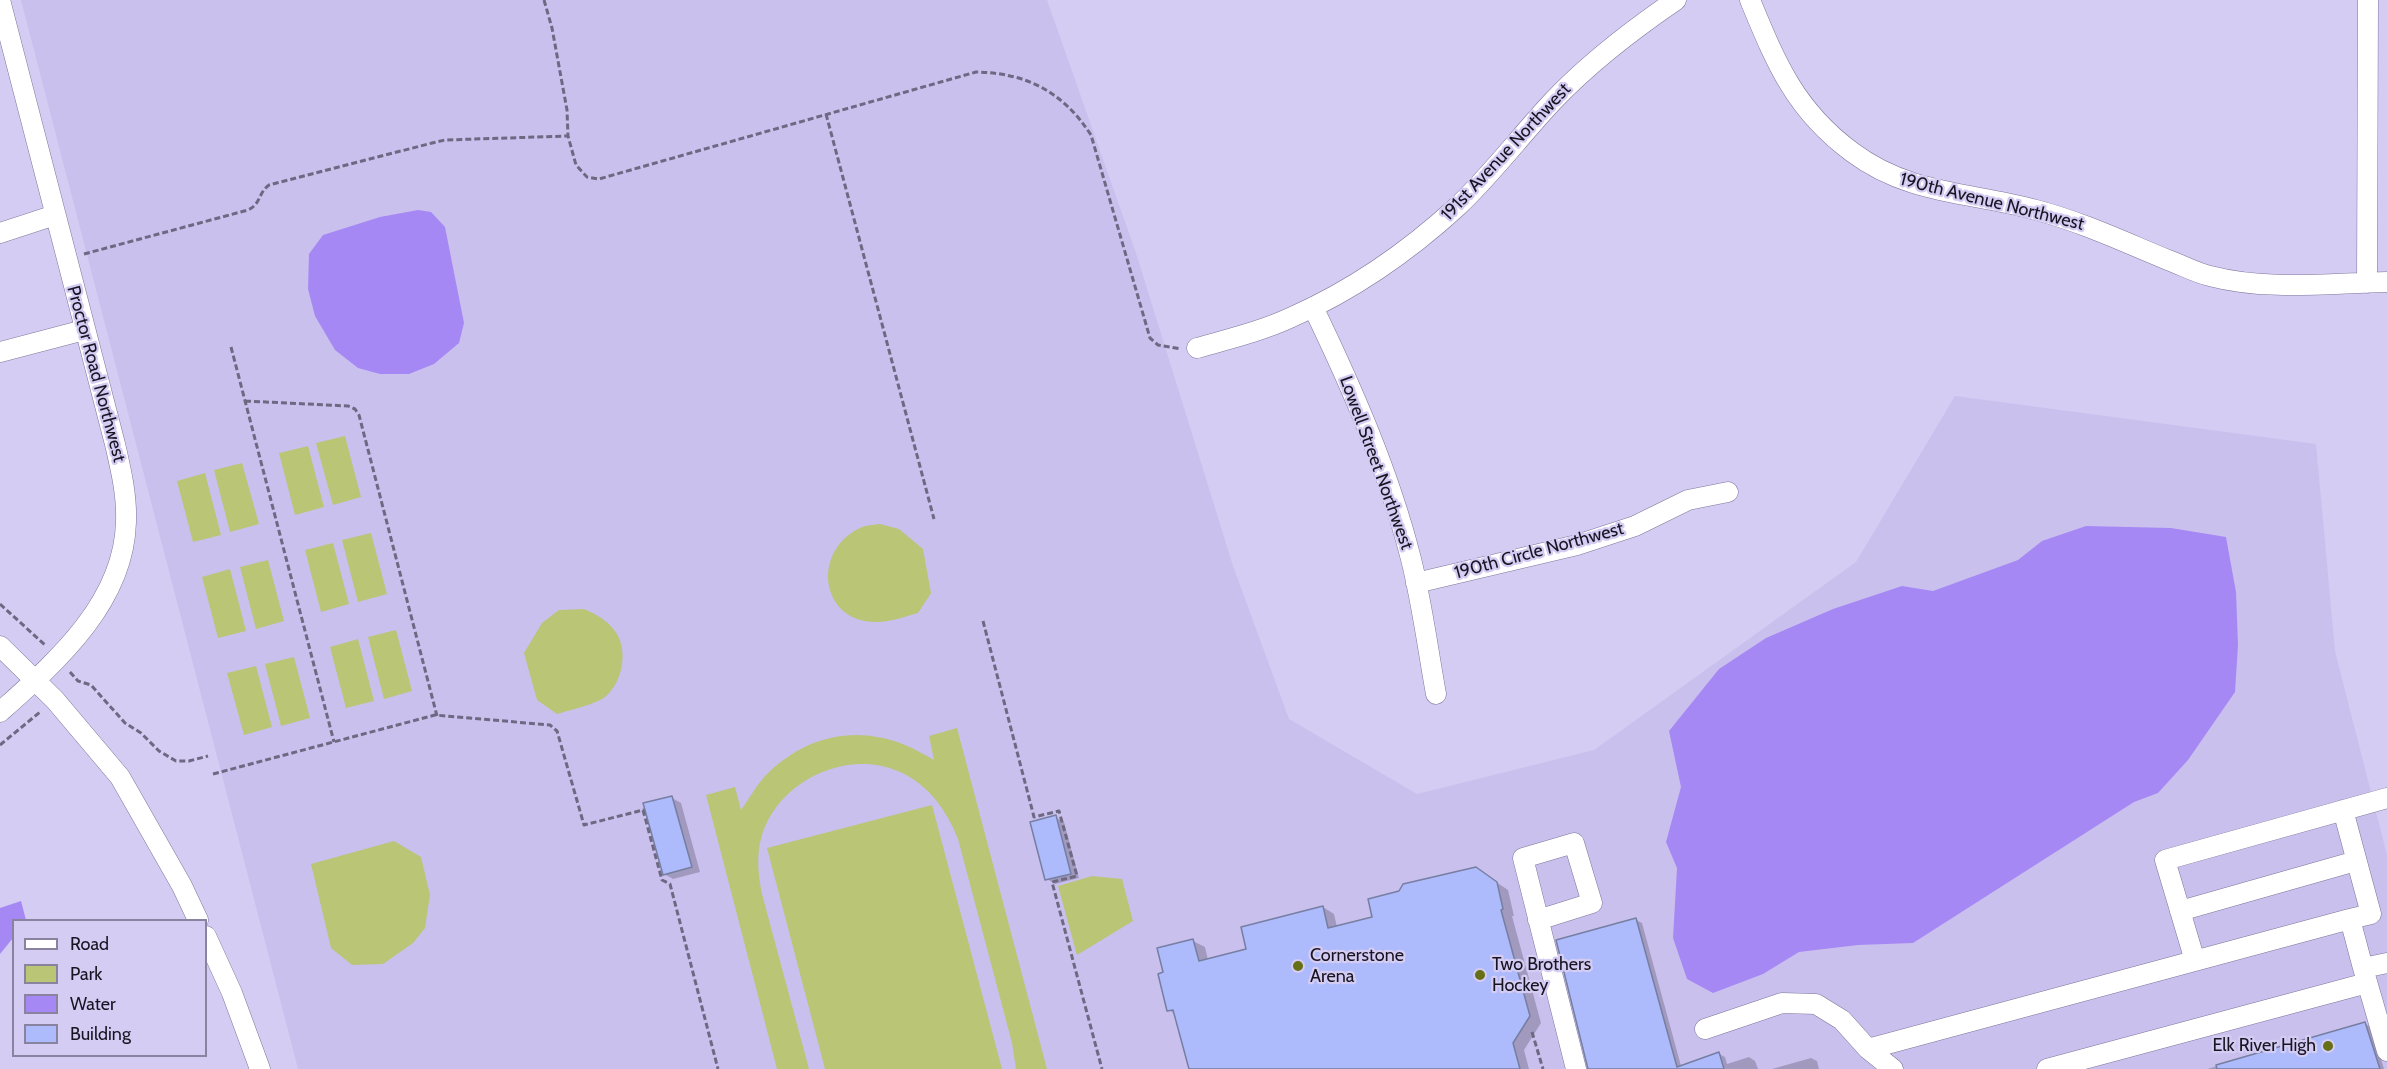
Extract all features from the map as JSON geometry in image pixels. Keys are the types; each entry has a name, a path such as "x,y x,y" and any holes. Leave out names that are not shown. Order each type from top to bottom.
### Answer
{"street":[{"name":"Proctor Road Northwest","path":"0,0 122,474 126,505 126,524 120,561 107,593 90,619 58,657 0,712"},
{"name":"191st Avenue Northwest","path":"1197,348 1264,328 1313,307 1372,274 1432,229 1472,191 1580,74 1632,30 1676,0"},
{"name":"190th Avenue Northwest","path":"1750,0 1782,72 1810,115 1851,152 1898,180 1949,193 2034,209 2063,218 2210,276 2271,284 2387,282"},
{"path":"2367,283 2368,0"},
{"path":"0,233 55,215"},
{"name":"Lowell Street Northwest","path":"1313,307 1337,357 1382,468 1404,533 1416,583 1436,694"},
{"path":"0,352 84,330"},
{"name":"190th Circle Northwest","path":"1416,583 1576,545 1635,526 1688,500 1728,492"},
{"path":"0,646 55,700 120,777 182,886 197,919"},
{"path":"2195,961 2165,860 2387,798"},
{"path":"1868,1049 2371,914 2343,810"},
{"path":"2180,910 2356,861"},
{"path":"2350,919 2387,1051"},
{"path":"1538,920 1576,1069"},
{"path":"207,938 232,993 260,1069"},
{"path":"2047,1069 2365,976 2387,963"},
{"path":"1705,1029 1782,1003 1816,1004 1842,1020 1868,1049 1893,1069"}],"path":[{"path":"543,0 556,51 567,110 568,136 576,165 587,177 599,179 976,72 996,72 1025,79 1057,96 1078,114 1091,135 1150,338 1158,345 1174,349 1197,348"},
{"path":"826,114 934,519"},
{"path":"84,254 248,210 256,206 264,189 269,185 432,143 445,140 568,136"},
{"path":"231,347 334,742"},
{"path":"245,401 348,406 355,409 359,415 437,716"},
{"path":"0,604 58,657 78,681 91,685 125,723 159,751 176,761 189,761 208,756"},
{"path":"983,621 1034,817 1059,811 1077,876 1052,882 1102,1069"},
{"path":"0,745 78,681"},
{"path":"213,774 437,716 550,725 557,731 584,825 643,810 662,880 670,884 718,1069"},
{"path":"1532,1032 1543,1069"}],"shaded area":[{"path":"21,0 1047,0 1136,253 1233,566 1289,719 1417,794 1594,750 1856,562 1955,396 2316,444 2335,651 2387,855 2387,1069 298,1069"}],"green space":[{"path":"345,436 361,497 333,505 316,443"},
{"path":"308,446 324,507 295,515 279,453"},
{"path":"242,463 259,524 230,532 214,470"},
{"path":"205,473 221,535 193,542 177,481"},
{"path":"880,524 899,529 923,549 931,593 918,613 877,622 858,619 844,611 834,599 829,585 829,569 833,554 843,540 860,528"},
{"path":"371,533 387,594 358,602 342,540"},
{"path":"333,543 349,604 321,612 305,550"},
{"path":"268,560 284,621 256,629 240,567"},
{"path":"230,569 246,631 218,638 202,577"},
{"path":"584,609 602,618 617,634 622,650 622,667 616,684 601,700 557,714 537,700 524,653 542,623 559,610"},
{"path":"396,630 412,691 384,699 368,637"},
{"path":"358,639 374,701 346,708 330,647"},
{"path":"294,657 310,718 281,726 265,664"},
{"path":"256,666 272,727 244,735 227,673"},
{"path":"957,728 1047,1069 1016,1069 1012,1043 958,839 942,809 920,784 910,777 880,766 859,764 838,767 818,774 799,785 783,799 762,835 758,864 762,894 809,1069 777,1069 706,795 735,787 741,810 765,776 780,763 813,744 848,735 886,739 909,747 934,760 929,736"},
{"path":"932,805 1002,1069 825,1069 767,848"},
{"path":"394,841 421,857 430,895 425,928 413,943 383,964 352,965 331,948 311,864"},
{"path":"1092,876 1122,879 1133,921 1077,955 1058,886"}],"water":[{"path":"418,210 431,212 445,227 464,323 459,343 434,364 409,374 380,374 358,368 335,350 315,316 308,289 309,254 323,235 380,217"},
{"path":"2086,526 2171,528 2226,537 2236,592 2238,645 2235,692 2188,760 2158,793 2134,802 1913,943 1858,945 1799,952 1763,974 1713,993 1687,979 1673,938 1677,868 1666,842 1681,787 1669,731 1719,669 1766,638 1833,609 1902,586 1933,591 2018,560 2042,541"},
{"path":"21,901 26,919 12,919 12,939 0,954 0,908"}],"building":[{"path":"672,796 692,867 663,875 643,803"},
{"path":"1056,815 1071,874 1045,880 1030,822"},
{"name":"Cornerstone Arena","path":"1476,867 1497,882 1503,909 1501,910 1530,1016 1513,1043 1520,1069 1189,1069 1173,1010 1167,1011 1158,974 1163,972 1157,948 1193,939 1199,961 1246,949 1241,927 1323,906 1328,928 1372,917 1368,899 1399,891 1403,884"},
{"path":"1636,918 1677,1067 1719,1052 1724,1069 1588,1069 1556,940"},
{"name":"Elk River High","path":"2365,1022 2380,1069 2217,1069 2216,1065"}],"place":[{"name":"Cornerstone Arena","path":"1298,966"},
{"name":"Two Brothers Hockey","path":"1480,975"},
{"name":"Elk River High","path":"2328,1046"}]}
